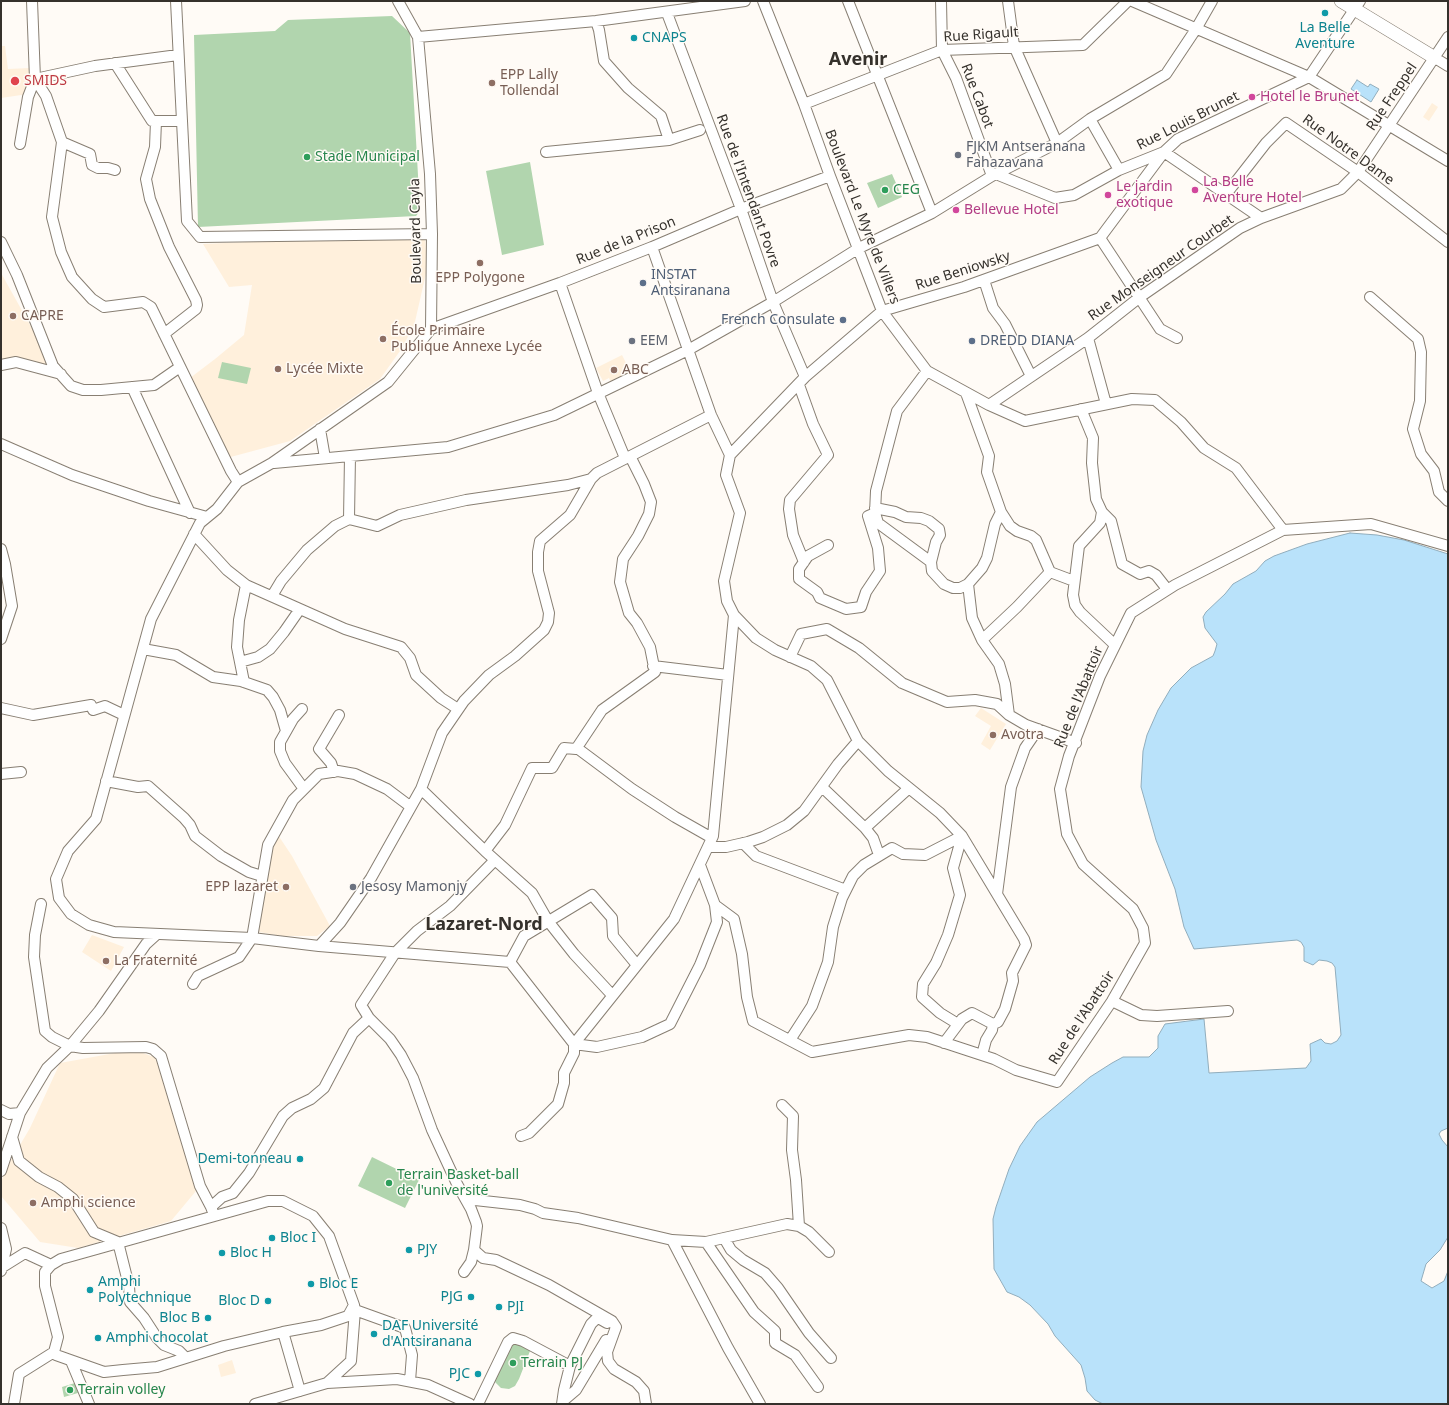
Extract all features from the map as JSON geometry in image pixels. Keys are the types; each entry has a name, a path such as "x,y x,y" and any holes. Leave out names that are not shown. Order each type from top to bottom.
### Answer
{"main road":[{"path":"1341,1 1357,5 1435,58"}],"street":[{"path":"20,144 28,97 35,78 32,1"},
{"path":"176,1 187,221 200,237 432,234"},
{"path":"398,1 418,37 596,21 667,13 745,1"},
{"name":"Boulevard Le Myre de Villers","path":"763,1 804,104 882,311 927,371 989,405 1025,421 1106,404 1144,398 1155,400 1169,410 1204,448 1236,468 1283,530"},
{"path":"848,1 876,76 932,213"},
{"name":"Rue Cabot","path":"941,1 942,50 956,78 994,175"},
{"path":"1008,1 1014,46 1057,142"},
{"name":"Rue Rigault","path":"804,104 942,50 1014,46 1084,45 1128,1"},
{"path":"1132,1 1196,30 1309,77 1448,161"},
{"path":"272,463 448,448 554,415 688,350 773,302 859,248 932,213 994,175 1057,142 1090,119 1166,74 1196,30 1212,1"},
{"path":"1309,77 1357,5"},
{"name":"Rue de l'Intendant Povre","path":"667,13 741,209 802,381 813,424 828,455 790,500 789,509 793,535 804,562"},
{"path":"596,21 604,61 628,88 661,116 669,140"},
{"name":"Boulevard Cayla","path":"418,37 430,174 432,234 431,329"},
{"name":"Rue Freppel","path":"1358,172 1448,37"},
{"path":"35,78 178,55"},
{"path":"1435,58 1448,66"},
{"path":"115,64 152,121 182,120"},
{"name":"Rue Louis Brunet","path":"994,175 1055,198 1074,195 1118,170 1164,152 1178,139 1309,77"},
{"path":"35,78 46,96 62,142 52,216 61,252 72,277 92,299 104,307 143,302 151,307 231,471 238,482"},
{"path":"1090,119 1118,170"},
{"path":"156,121 155,148 146,179 150,199 169,247 196,300 197,305 196,309 164,334"},
{"name":"Rue Notre Dame","path":"1227,193 1266,143 1286,123 1358,172 1448,242"},
{"path":"546,152 669,140 700,130"},
{"path":"62,142 90,154 92,165 98,168 115,170"},
{"path":"1177,338 1160,329 1100,238 1164,152 1227,193 1261,218"},
{"name":"Rue Monseigneur Courbet","path":"989,405 1088,338 1140,298 1240,228 1261,218 1341,189 1358,172"},
{"name":"Rue de la Prison","path":"431,329 560,283 652,247 741,209 830,176"},
{"name":"Rue Beniowsky","path":"730,455 802,381 882,311 984,280 1100,238"},
{"path":"1,242 17,275 53,366 71,386 83,390 101,390 154,385 180,367"},
{"path":"652,247 711,416 730,455 726,475 740,513 724,581 727,601 734,615 756,638 775,650 811,666 827,680 858,741 888,770 940,813 962,836 1026,944 1012,973 1013,981 1005,1010 998,1022 993,1024"},
{"path":"984,280 993,308 1005,324 1031,376"},
{"path":"560,283 598,393 628,457 644,484 651,502 649,514 638,536 623,559 620,582 628,613 637,623 650,647 655,672 602,710 577,748"},
{"path":"1370,297 1418,339 1421,352 1420,401 1413,429 1421,454 1434,471 1440,492 1448,501"},
{"path":"431,329 388,382 272,463 238,482 217,508 200,523 151,619 96,819 68,851 56,879 59,898 71,914 89,925 114,932 252,938 319,946 510,962 574,1044 597,1047 642,1037 670,1024 700,965 717,922 715,905 700,865"},
{"path":"1088,338 1106,404"},
{"path":"1,365 16,362 61,374"},
{"path":"927,371 897,411 876,491 875,511 878,523 931,562"},
{"path":"132,387 190,513"},
{"path":"966,393 989,456 987,472 1001,512 1010,526 1017,531 1032,536 1036,540 1050,572 1074,581"},
{"path":"1081,409 1093,438 1092,463 1096,499 1102,512 1110,521 1122,564 1140,574 1149,571 1156,575 1167,589"},
{"path":"319,946 340,923 371,878 421,789 442,733 458,709 489,675 515,656 544,630 548,622 549,613 538,571 538,552 540,541 570,515 591,479 597,473 711,416"},
{"path":"320,429 325,458"},
{"path":"302,442 305,460"},
{"path":"1,444 72,475 148,501 207,517"},
{"path":"349,519 350,456"},
{"path":"272,596 281,581 307,550 335,526 349,519 377,526 400,516 466,500 591,479"},
{"path":"828,545 808,556 799,569 799,578 817,592 820,598 846,609 861,607 866,592 880,571 878,548 868,516 875,511 895,512 906,517 921,518 929,521 938,528 940,535 936,542 931,562 932,571 944,584 953,588 960,588 968,584 982,568 987,558 995,524 1001,512"},
{"path":"1102,512 1100,523 1079,546 1074,581 1074,594 1076,605 1091,624 1115,645"},
{"name":"Rue de l'Abattoir","path":"982,1055 1016,1070 1057,1082 1112,1001 1145,943 1143,928 1132,909 1083,864 1066,834 1060,789 1070,756 1100,676 1131,613 1167,589 1283,530 1371,524 1448,546"},
{"path":"194,534 227,570 246,585 363,636 401,647 410,658 416,675 441,698 458,709"},
{"path":"1,548 6,564 12,606 1,639"},
{"path":"982,640 1017,607 1050,572"},
{"path":"968,584 972,618 982,640 1000,664 1005,684 1009,715"},
{"path":"244,682 237,647 237,637 246,585"},
{"path":"240,662 258,657 270,649 300,609"},
{"path":"521,1136 529,1133 558,1104 564,1083 564,1073 574,1053 574,1044 674,919 710,842 734,615"},
{"path":"790,657 801,634 827,629 859,648 902,683 947,702 975,700 997,704 1009,715 1038,729 1076,743"},
{"path":"142,649 176,655 213,677 244,682 267,690 273,697 280,710 286,731"},
{"path":"653,666 728,675"},
{"path":"1,708 33,716 91,705 93,710 105,706 124,715"},
{"path":"302,709 280,742 280,751 285,763 304,789"},
{"path":"334,772 330,762 319,748 339,715"},
{"path":"997,894 1011,787 1025,748 1038,729"},
{"path":"485,851 505,825 532,768 552,768 564,748 577,748 632,789 710,842 726,847 763,837 787,825 804,811 858,741"},
{"path":"1,774 21,772"},
{"path":"194,984 198,976 239,956 252,938 268,845 293,800 319,774 334,772 355,774 387,789 411,807"},
{"path":"106,781 138,787 148,786 184,818 190,825 195,836 221,856 249,872 262,876"},
{"path":"822,786 865,828 873,838 879,855"},
{"path":"865,828 909,788"},
{"path":"421,789 485,851 532,893 548,921 574,954 612,995"},
{"path":"790,1040 812,1006 828,962 833,927 846,890 853,876 864,865 892,848 903,854 925,855 962,836"},
{"path":"958,1024 940,1013 922,998 923,984 936,963 948,935 960,895 953,868 962,836"},
{"path":"743,843 756,856 846,890"},
{"path":"464,1272 471,1262 477,1226 466,1199 457,1184 432,1130 421,1096 401,1054 390,1039 369,1018 362,1005 395,953 417,931 450,906 495,860"},
{"path":"510,962 524,936 592,895 612,918 613,936 637,965"},
{"path":"41,904 35,935 34,957 45,1031 52,1037 70,1046 83,1048 146,1047 154,1049 161,1056 200,1186 212,1211"},
{"path":"715,905 734,919 742,954 747,997 753,1020 812,1052 909,1035 927,1037 982,1055 986,1040 992,1030 993,1024"},
{"path":"1,1171 20,1113 47,1068 70,1046 99,1011 146,944 157,934"},
{"path":"1112,1001 1141,1015 1158,1016 1228,1011"},
{"path":"944,1043 958,1024 972,1013 993,1024"},
{"path":"212,1211 222,1197 233,1193 249,1173 283,1116 292,1108 311,1099 324,1088 353,1033 369,1018"},
{"path":"782,1105 793,1116 792,1150 796,1180 798,1226"},
{"path":"1,1110 9,1114 20,1113"},
{"path":"12,1137 19,1161 39,1177 58,1187 73,1200 94,1232 118,1242"},
{"path":"466,1199 520,1205 535,1208 543,1213 578,1218 672,1240 706,1242 787,1224 798,1226 809,1232 829,1252"},
{"path":"14,1404 19,1374 54,1352 58,1337 45,1286 45,1272 51,1265 61,1259 212,1211 268,1201 283,1201 313,1216 329,1236 354,1307 351,1361 327,1383"},
{"path":"1,1228 6,1249 2,1269"},
{"path":"724,1238 731,1250 743,1260 765,1273 778,1288 809,1333 831,1358"},
{"path":"672,1240 714,1321 760,1404"},
{"path":"118,1242 129,1286 130,1302 144,1318 157,1338 164,1345 179,1351 186,1358"},
{"path":"706,1242 754,1312 775,1331 775,1343 795,1355 818,1387"},
{"path":"474,1250 483,1258 496,1260 556,1288 612,1321 616,1327 607,1352 608,1361 614,1368 636,1382 644,1391 646,1404"},
{"path":"2,1269 25,1253 51,1265"},
{"path":"54,1352 56,1355 71,1361 104,1372 157,1367 283,1332 321,1325 348,1316 354,1307"},
{"path":"354,1307 405,1328 412,1355 410,1381"},
{"path":"596,1319 606,1321 611,1330 608,1338 576,1390 562,1403 570,1366 590,1324 596,1319"},
{"path":"283,1332 300,1391"},
{"path":"478,1404 508,1342 513,1338 523,1341 570,1366"},
{"path":"71,1361 89,1404"},
{"path":"256,1404 327,1383 397,1380 428,1385 470,1404"}],"shaded area":[{"name":"SMIDS","path":"1,46 5,46 8,69 30,68 28,94 1,98"},
{"path":"1432,103 1438,107 1429,121 1423,117"},
{"name":"Lycée Mixte","path":"425,234 427,269 414,326 400,351 380,379 290,441 227,458 190,378 244,335 252,285 229,287 203,244"},
{"name":"CAPRE","path":"1,273 53,366 10,359 1,361"},
{"name":"ABC","path":"622,355 631,373 612,385 609,378 603,381 596,368"},
{"name":"Avotra","path":"981,708 1006,724 990,750 981,744 991,726 975,716"},
{"name":"EPP lazaret","path":"278,835 292,856 330,926 317,936 282,936 259,932 258,920 273,842"},
{"name":"La Fraternité","path":"92,935 124,947 111,971 82,952"},
{"path":"126,1051 143,1053 159,1059 196,1191 171,1221 78,1248 40,1242 1,1196 1,1182 7,1167 30,1128 60,1063"},
{"path":"232,1360 236,1373 221,1377 218,1365"}],"green space":[{"name":"Stade Municipal","path":"392,16 410,33 420,211 416,216 198,227 194,35 275,31 288,20"},
{"path":"530,162 544,245 502,255 486,171"},
{"name":"CEG","path":"892,174 902,197 878,208 867,183"},
{"path":"222,362 251,368 247,384 218,378"},
{"name":"Terrain Basket-ball de l'université","path":"372,1157 419,1180 405,1208 358,1186"},
{"name":"Terrain PJ","path":"512,1343 527,1345 530,1351 515,1386 509,1389 501,1388 495,1382 497,1374"},
{"name":"Terrain volley","path":"75,1383 78,1393 64,1397 62,1387"}],"water":[{"path":"1357,80 1368,87 1370,84 1379,89 1371,102 1351,89"},
{"path":"1350,533 1377,535 1404,540 1448,554 1448,1128 1441,1131 1439,1134 1448,1147 1448,1237 1440,1250 1426,1264 1421,1281 1432,1288 1444,1281 1448,1271 1448,1404 1103,1404 1095,1400 1087,1391 1081,1365 1055,1336 1048,1324 1030,1305 1019,1297 1007,1292 994,1269 993,1219 996,1207 1009,1169 1020,1146 1037,1122 1090,1077 1112,1063 1123,1057 1149,1057 1158,1048 1158,1036 1165,1024 1204,1019 1209,1073 1306,1068 1311,1061 1310,1044 1321,1039 1325,1043 1331,1044 1337,1041 1341,1035 1335,967 1332,963 1327,961 1319,960 1313,965 1304,961 1304,947 1301,942 1297,940 1194,949 1184,927 1175,889 1156,840 1141,787 1143,751 1147,735 1158,710 1171,688 1191,668 1213,656 1215,651 1217,644 1205,628 1203,617 1206,612 1233,584 1256,571 1265,561 1274,556 1307,544"}],"place":[{"name":"La Belle Aventure","path":"1325,13"},
{"name":"CNAPS","path":"634,38"},
{"name":"SMIDS","path":"15,81"},
{"name":"EPP Lally Tollendal","path":"492,83"},
{"name":"Hotel le Brunet","path":"1252,97"},
{"name":"FJKM Antseranana Fahazavana","path":"958,155"},
{"name":"Stade Municipal","path":"307,157"},
{"name":"CEG","path":"885,190"},
{"name":"La Belle Aventure Hotel","path":"1195,190"},
{"name":"Le jardin exotique","path":"1108,195"},
{"name":"Bellevue Hotel","path":"956,210"},
{"name":"EPP Polygone","path":"480,263"},
{"name":"INSTAT Antsiranana","path":"643,283"},
{"name":"CAPRE","path":"13,316"},
{"name":"French Consulate","path":"843,320"},
{"name":"École Primaire Publique Annexe Lycée","path":"383,339"},
{"name":"EEM","path":"632,341"},
{"name":"DREDD DIANA","path":"972,341"},
{"name":"Lycée Mixte","path":"278,369"},
{"name":"ABC","path":"614,370"},
{"name":"Avotra","path":"993,735"},
{"name":"EPP lazaret","path":"286,887"},
{"name":"Jesosy Mamonjy","path":"353,887"},
{"name":"La Fraternité","path":"106,961"},
{"name":"Demi-tonneau","path":"300,1159"},
{"name":"Terrain Basket-ball de l'université","path":"389,1183"},
{"name":"Amphi science","path":"33,1203"},
{"name":"Bloc I","path":"272,1238"},
{"name":"PJY","path":"409,1250"},
{"name":"Bloc H","path":"222,1253"},
{"name":"Bloc E","path":"311,1284"},
{"name":"Amphi Polytechnique","path":"90,1290"},
{"name":"PJG","path":"471,1297"},
{"name":"Bloc D","path":"268,1301"},
{"name":"PJI","path":"499,1307"},
{"name":"Bloc B","path":"208,1318"},
{"name":"DAF Université d'Antsiranana","path":"374,1334"},
{"name":"Amphi chocolat","path":"98,1338"},
{"name":"Terrain PJ","path":"513,1363"},
{"name":"PJC","path":"478,1374"},
{"name":"Terrain volley","path":"70,1390"}],"district":[{"name":"Avenir","path":"858,60"},
{"name":"Lazaret-Nord","path":"484,925"}]}
